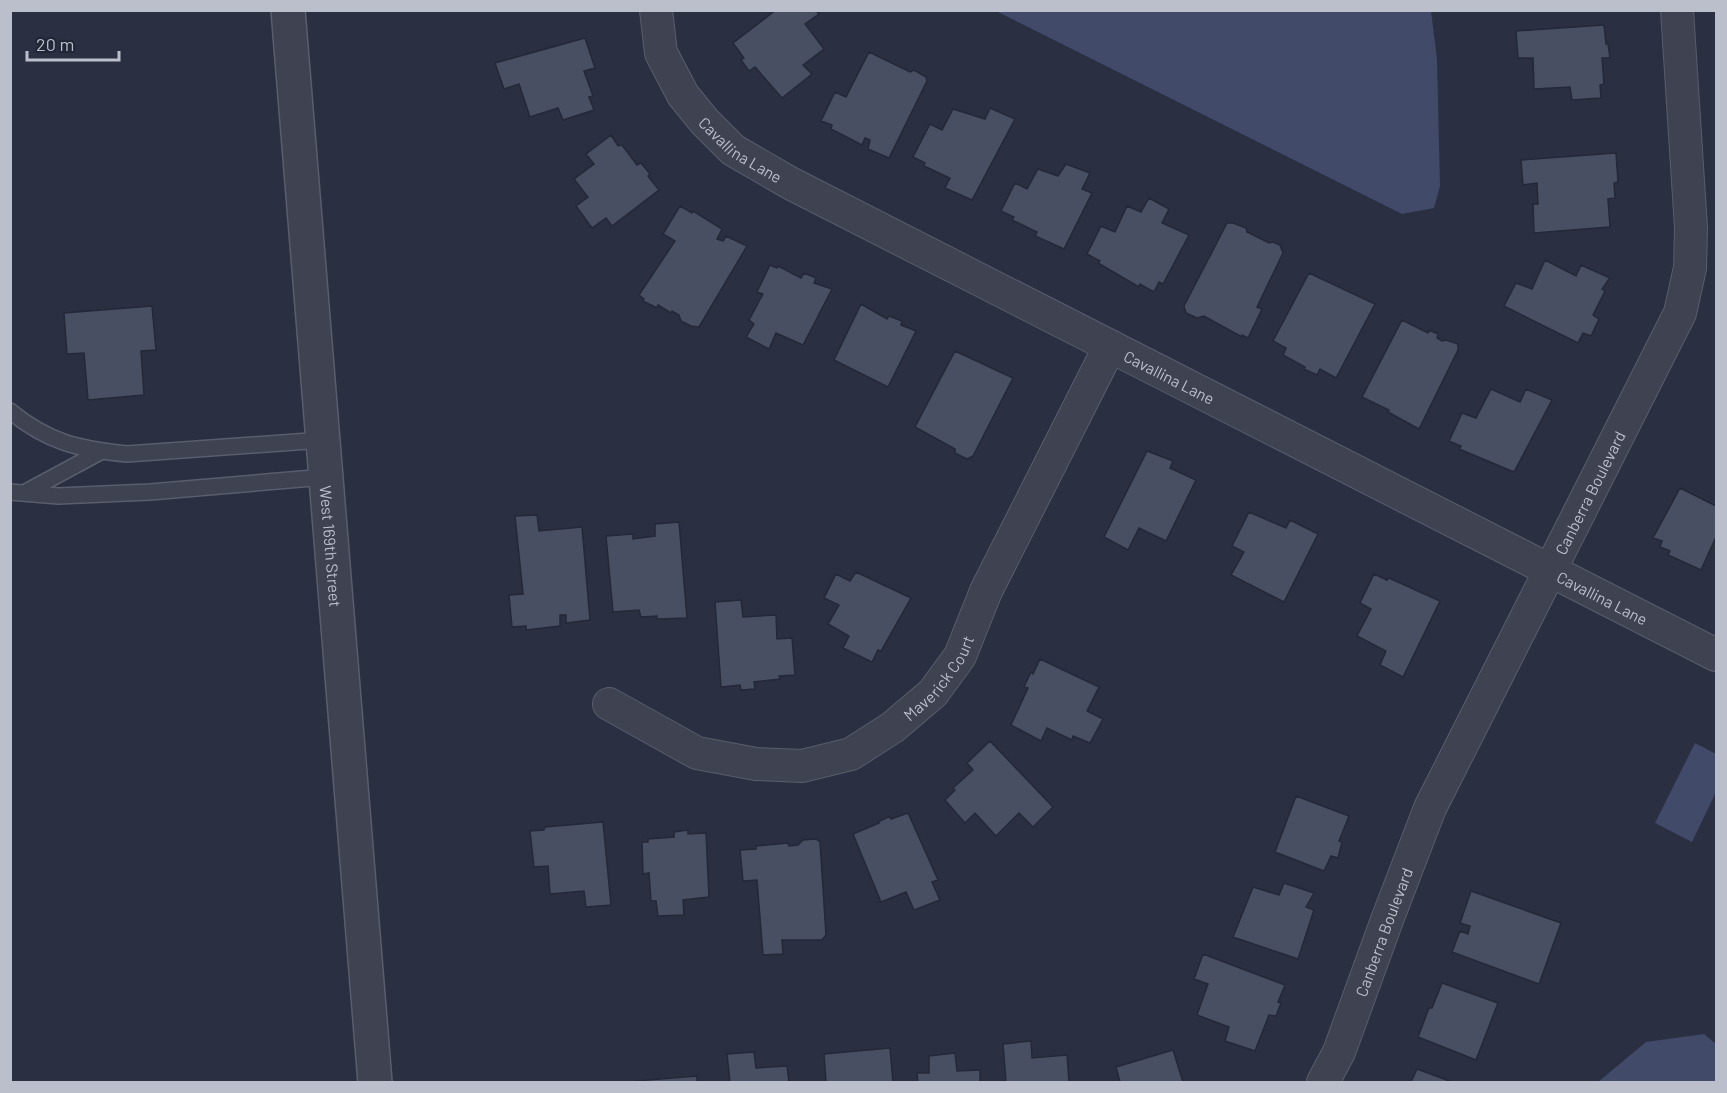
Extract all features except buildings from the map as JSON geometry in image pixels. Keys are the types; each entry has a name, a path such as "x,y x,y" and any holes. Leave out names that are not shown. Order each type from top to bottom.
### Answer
{"street":[{"name":"West 169th Street","path":"288,10 375,1083"},
{"name":"Cavallina Lane","path":"656,10 661,53 683,95 705,122 733,150 790,183 1716,655"},
{"name":"Canberra Boulevard","path":"1323,1083 1339,1052 1430,808 1680,313 1690,268 1691,228 1677,10"},
{"name":"Maverick Court","path":"609,704 697,753 756,764 802,765 851,754 893,727 933,693 960,656 986,591 1110,346"}],"lane":[{"path":"10,411 27,424 71,446 128,454 323,440"},
{"path":"17,492 102,451"},
{"path":"17,492 58,496 150,492 325,477"}],"water":[{"path":"996,11 1431,11 1437,59 1440,186 1434,208 1402,214"},
{"path":"1695,743 1716,754 1716,792 1692,842 1655,823"},
{"path":"1704,1034 1716,1044 1716,1082 1598,1082 1646,1042"}]}
